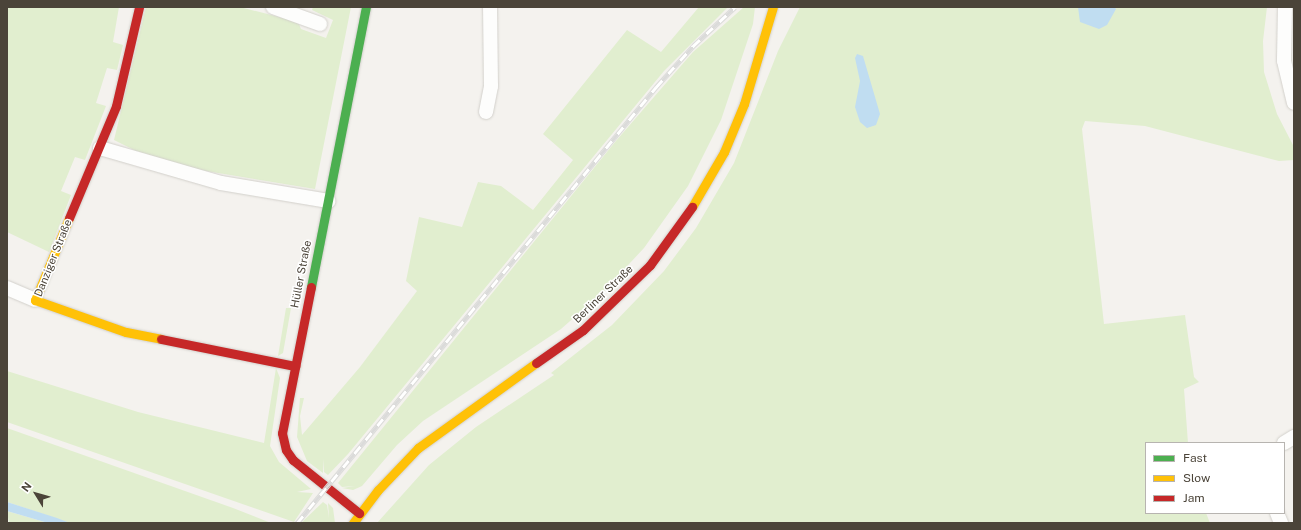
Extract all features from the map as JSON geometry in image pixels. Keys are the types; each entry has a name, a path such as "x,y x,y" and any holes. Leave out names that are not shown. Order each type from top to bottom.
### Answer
{"street":[{"name":"Danziger Straße","path":"139,7 116,106 100,148 35,300 126,332 295,366"},
{"path":"273,7 320,24"},
{"name":"Hüller Straße","path":"359,513 293,460 286,450 282,433 366,7"},
{"path":"486,112 491,86 490,7"},
{"name":"Berliner Straße","path":"353,523 359,513 418,448 583,330 650,265 702,193 724,152 744,104 773,7"},
{"path":"1285,7 1284,61 1294,103"},
{"path":"100,148 221,184 328,201"},
{"path":"7,288 35,300"},
{"path":"1285,442 1294,437"},
{"path":"1276,514 1281,523"}],"green space":[{"path":"7,7 119,7 113,42 123,45 117,70 107,68 96,103 106,106 85,160 75,157 61,191 71,195 49,252 7,232"},
{"path":"146,7 240,7 298,22 301,29 326,38 333,20 312,10 313,7 351,7 315,189 200,170 136,151 114,140"},
{"path":"699,7 728,7 664,71 348,454 328,475 324,472 323,459 323,473 307,461 297,437 300,398 304,398 300,416 302,435 360,367 417,291 406,281 419,217 462,227 478,182 501,186 533,210 573,160 543,134 627,30 661,52"},
{"path":"744,7 755,7 753,24 721,120 688,186 644,248 602,293 561,329 423,421 397,445 362,486 353,490 342,488 355,486 342,487 338,483 615,142 693,52"},
{"path":"800,7 1267,7 1263,41 1264,72 1277,114 1294,147 1294,160 1279,161 1145,126 1085,121 1082,129 1104,324 1185,315 1194,377 1199,382 1184,389 1188,442 1145,442 1145,514 1206,514 1210,523 377,523 429,465 476,427 554,375 551,373 612,325 664,271 696,228 734,163 778,51"},
{"path":"286,308 291,308 283,353 278,356"},
{"path":"276,368 280,378 270,446 279,462 311,489 297,492 313,493 294,522 7,422 7,371 138,412 264,443"},
{"path":"7,428 233,508 271,523 70,523 7,502"},
{"path":"323,502 327,505 329,518 328,503 333,508 335,523 301,523"},
{"path":"7,511 48,523 9,523"}],"water":[{"path":"1078,7 1114,7 1116,9 1107,25 1099,29 1080,22"},
{"path":"857,54 863,56 880,114 876,125 867,128 860,122 855,107 860,81 855,58"},
{"path":"7,502 70,523 48,523 7,511"}],"railway":[{"path":"297,523 656,87 693,46 735,7"}],"traffic: fast":[{"path":"311,287 366,7"}],"traffic: slow":[{"path":"692,207 724,152 744,104 773,7"},
{"path":"69,218 35,300 126,332 161,339"},
{"path":"353,523 378,490 418,448 536,363"}],"traffic: jam":[{"path":"69,218 116,106 139,7"},
{"path":"536,363 583,330 650,265 692,207"},
{"path":"311,287 282,433 286,450 293,460 359,513"},
{"path":"161,339 295,366"}]}
